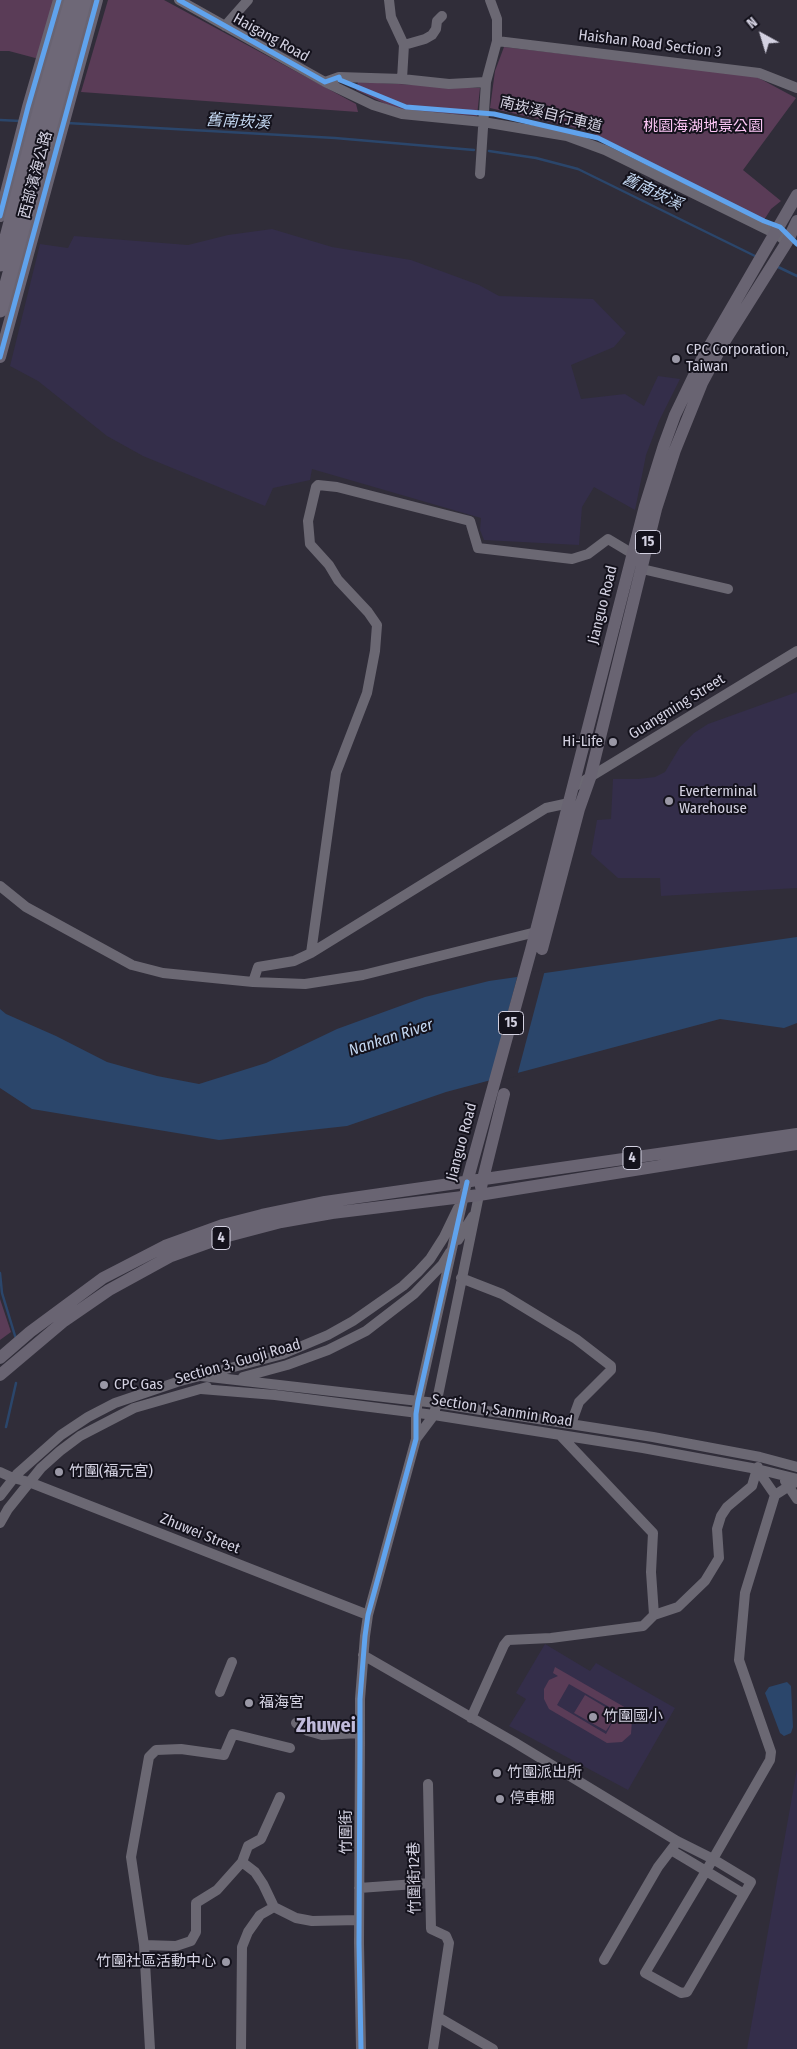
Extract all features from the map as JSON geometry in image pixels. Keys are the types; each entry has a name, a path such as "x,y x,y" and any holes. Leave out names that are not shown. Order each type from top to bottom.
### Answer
{"highway":[{"path":"0,264 43,100 72,0"},
{"path":"0,310 84,0"}],"main road":[{"name":"西部濱海公路","path":"0,216 28,107 59,0"},
{"name":"西部濱海公路","path":"0,357 97,0"},
{"name":"15","path":"773,239 797,195"},
{"name":"15","path":"784,246 797,221"},
{"name":"Jianguo Road","path":"536,950 536,932 654,477 676,415 702,359 773,239"},
{"name":"Jianguo Road","path":"536,950 590,778 665,481 702,383 724,342 784,246"},
{"name":"15","path":"497,1095 536,950"},
{"name":"Jianguo Road","path":"478,1195 497,1095"},
{"name":"Jianguo Road","path":"468,1182 497,1095"},
{"name":"4","path":"0,1358 30,1332 103,1278 130,1262 189,1236 262,1215 325,1202 797,1134"},
{"name":"4","path":"0,1375 38,1342 96,1298 129,1277 199,1245 281,1222 332,1213 478,1195 797,1144"}],"street":[{"name":"Haigang Road","path":"179,0 325,82 373,105 402,114 483,122 567,136 605,150 784,246"},
{"path":"225,26 248,0"},
{"path":"389,0 391,17 404,45 402,79"},
{"path":"480,174 486,82 497,41 497,19 490,0"},
{"path":"404,45 432,35 436,29 437,21 442,16"},
{"name":"Haishan Road Section 3","path":"497,41 759,73 797,88"},
{"path":"325,82 339,77 402,79 449,84 486,82"},
{"path":"311,953 336,773 367,693 375,651 376,625 368,612 338,580 329,565 310,544 308,521 316,487 318,485 337,487 470,522 478,548 572,559 588,554 608,539 633,554"},
{"path":"642,569 728,589"},
{"name":"Guangming Street","path":"572,788 797,651"},
{"path":"253,982 258,967 294,961 311,953 546,808 569,804"},
{"path":"0,886 26,907 132,965 163,973 253,982 304,984 363,975 536,932"},
{"name":"Jianguo Road","path":"464,1196 468,1182"},
{"name":"Jianguo Road","path":"434,1415 478,1195"},
{"path":"416,1440 418,1401 464,1196"},
{"name":"Section 3, Guoji Road","path":"0,1522 21,1480 55,1440 88,1417 143,1392 283,1354 344,1326 378,1304 403,1286 430,1259 444,1237 464,1196"},
{"name":"Section 3, Guoji Road","path":"0,1496 80,1436 115,1416 134,1408 287,1365 328,1350 366,1331 414,1294 442,1265 473,1216"},
{"path":"461,1278 510,1299 576,1339 611,1366 611,1370 579,1402 570,1424"},
{"name":"Section 1, Sanmin Road","path":"201,1376 436,1403 760,1457 797,1467"},
{"name":"Section 1, Sanmin Road","path":"201,1389 275,1395 434,1415 757,1470 782,1476 794,1482"},
{"path":"416,1440 434,1415"},
{"path":"560,1435 653,1533 651,1572 654,1615"},
{"name":"竹圍街","path":"361,2049 359,1888 360,1733 363,1655 368,1615 416,1440"},
{"path":"471,1718 508,1640 551,1638 643,1626 654,1615 678,1607 705,1581 719,1558 717,1529 721,1516 727,1507 752,1486 760,1457"},
{"path":"757,1470 775,1495"},
{"name":"Zhuwei Street","path":"0,1472 368,1615"},
{"path":"674,1846 713,1859 751,1882 688,1992 681,1993 645,1972 706,1871 713,1859 770,1760 771,1752 739,1660 745,1593 775,1495 794,1482 797,1499"},
{"path":"363,1655 564,1772 674,1846 706,1871 744,1894"},
{"path":"220,1692 232,1662"},
{"path":"296,1723 308,1731 322,1735 360,1733"},
{"path":"150,2049 144,1945 131,1857 149,1757 156,1750 181,1749 224,1755 234,1734 290,1748"},
{"name":"竹圍街12巷","path":"428,1784 431,1929 446,1936 449,1943 433,2049"},
{"path":"144,1945 176,1946 191,1942 196,1932 196,1903 217,1890 242,1862 248,1846 261,1839 280,1797"},
{"path":"604,1960 658,1867 674,1846"},
{"path":"242,1862 255,1872 274,1907 296,1918 312,1921 359,1920"},
{"path":"359,1888 430,1883"},
{"path":"241,2049 242,1947 248,1932 260,1915 274,1907"},
{"path":"438,2017 492,2049"}],"shaded area":[{"path":"272,229 332,247 411,260 479,285 499,296 593,299 626,333 614,347 571,365 581,399 625,394 644,406 658,376 680,379 659,421 646,455 635,510 594,487 582,507 579,545 484,540 480,530 481,518 312,469 310,480 273,488 265,506 143,456 107,436 38,381 10,366 40,244 68,248 74,236 188,245 228,235"},
{"path":"797,692 797,888 661,896 660,878 618,878 591,854 597,820 611,819 613,779 655,777 665,772 680,747 694,733 708,724"},
{"name":"竹圍國小","path":"545,1644 590,1671 596,1663 675,1708 628,1790 509,1726 526,1699 516,1693"},
{"path":"797,1769 797,2049 747,2049"}],"green space":[{"path":"0,0 57,0 39,59 9,51 0,51"},
{"path":"108,0 164,0 356,104 358,112 81,92"},
{"name":"桃園海湖地景公園","path":"504,47 755,76 796,98 743,170 781,201 771,209 764,220 589,131 490,108 495,71"},
{"path":"358,82 480,88 477,116 398,110 356,90"},
{"path":"0,1299 11,1332 0,1340"},
{"path":"555,1667 640,1716 636,1722 632,1720 631,1734 622,1742 607,1743 549,1709 544,1699 544,1689 549,1680 558,1676 553,1673","holes":["569,1684 618,1712 606,1734 557,1705"]},
{"path":"585,1695 617,1714 606,1731 574,1713"}],"water":[{"name":"Nankan River","path":"797,937 797,1023 784,1028 720,1019 446,1092 347,1126 219,1140 32,1109 0,1088 0,1009 6,1014 56,1036 107,1062 157,1076 199,1084 266,1063 337,1029 425,997 489,981"},
{"path":"787,1682 791,1686 793,1727 791,1733 784,1736 780,1733 765,1693 769,1687"}],"pier":[{"path":"545,970 517,1076 489,1084 518,974"}],"waterway":[{"name":"舊南崁溪","path":"0,120 21,121"},
{"name":"舊南崁溪","path":"67,123 335,138 474,150"},
{"name":"舊南崁溪","path":"489,151 536,158 578,169 757,257"},
{"name":"舊南崁溪","path":"776,266 797,276"},
{"path":"0,1273 2,1293 16,1339"},
{"path":"6,1427 16,1383"}],"cycle path":[{"path":"0,216 28,107 59,0"},
{"path":"0,357 97,0"},
{"name":"南崁溪自行車道","path":"179,0 325,82 339,77 340,80 406,107 494,114 598,138 764,221 780,227 797,244"},
{"path":"361,2049 359,1943 360,1699 365,1636 368,1615 416,1439 418,1401 467,1182"}],"place":[{"name":"CPC Corporation, Taiwan","path":"676,359"},
{"name":"Hi-Life","path":"613,742"},
{"name":"Everterminal Warehouse","path":"669,801"},
{"name":"CPC Gas","path":"104,1385"},
{"name":"竹圍(福元宮)","path":"59,1472"},
{"name":"福海宮","path":"249,1703"},
{"name":"竹圍國小","path":"593,1717"},
{"name":"竹圍派出所","path":"497,1773"},
{"name":"停車棚","path":"500,1799"},
{"name":"竹圍社區活動中心","path":"226,1962"}],"district":[{"name":"Zhuwei","path":"326,1726"}]}
